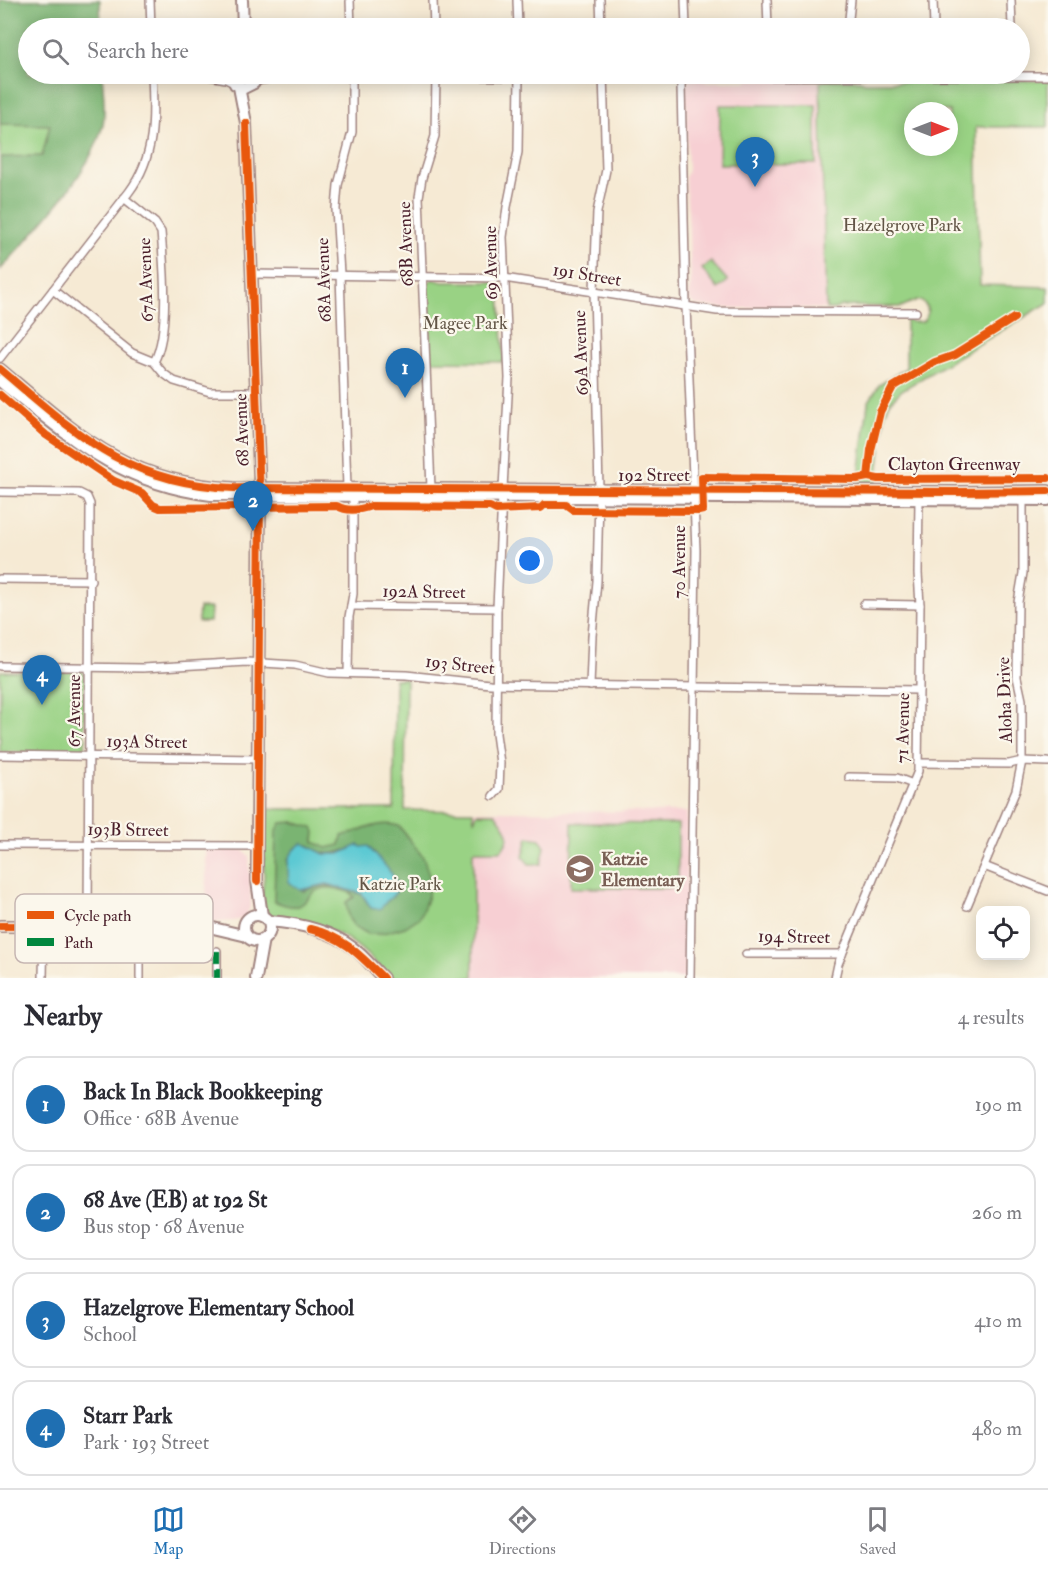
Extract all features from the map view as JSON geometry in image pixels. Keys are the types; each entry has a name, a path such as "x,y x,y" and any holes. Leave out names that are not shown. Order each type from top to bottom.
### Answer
{"main road":[{"path":"242,0 243,18"},
{"name":"68 Avenue","path":"245,84 259,492 257,918"},
{"path":"0,369 75,432 99,449 126,463 180,482 259,492"},
{"path":"0,381 69,437 100,459 128,472 162,485 197,493 226,496 259,492"},
{"name":"192 Street","path":"502,492 584,489 599,493"},
{"name":"192 Street","path":"693,494 1048,491"},
{"name":"192 Street","path":"259,492 502,492 1023,502 1048,500"},
{"path":"257,918 244,927 257,937"},
{"path":"256,977 253,963 257,937 270,927 257,918"},
{"path":"213,926 257,918 328,933 360,954 382,978"},
{"path":"213,928 257,937 310,928"}],"street":[{"path":"150,0 150,18"},
{"path":"350,0 351,18"},
{"path":"433,0 434,18"},
{"path":"517,0 518,18"},
{"path":"600,0 601,18"},
{"path":"685,0 686,18"},
{"path":"767,0 768,18"},
{"path":"849,18 851,0"},
{"path":"933,0 934,18"},
{"path":"1011,0 1012,18"},
{"path":"1030,76 1048,76"},
{"path":"0,358 140,174 151,146 154,125 152,84"},
{"name":"68A Avenue","path":"348,674 353,594 336,209 338,184 352,132 352,84"},
{"name":"68B Avenue","path":"427,492 420,186 435,136 436,84"},
{"name":"69 Avenue","path":"493,796 499,789 500,764 496,734 497,608 509,386 503,237 519,141 519,84"},
{"name":"69A Avenue","path":"590,686 597,588 599,493 594,291 597,212 606,170 603,84"},
{"name":"70 Avenue","path":"682,84 686,306 696,550 690,978"},
{"name":"67A Avenue","path":"124,198 155,223 160,232 164,324 160,350 154,362"},
{"name":"191 Street","path":"252,274 504,278 732,311 916,312"},
{"path":"53,290 132,353 154,362 168,377 186,387 210,392 256,392"},
{"name":"67 Avenue","path":"0,492 79,493 87,497 90,504 88,894"},
{"name":"71 Avenue","path":"835,978 842,954 918,771 921,606 918,573 919,499"},
{"name":"Aloha Drive","path":"967,906 1016,790 1022,761 1022,700 1017,676 1017,624 1018,597 1023,573 1023,502"},
{"path":"0,579 91,580"},
{"path":"864,604 921,606"},
{"name":"192A Street","path":"351,606 497,608"},
{"name":"193 Street","path":"0,666 152,667 207,663 259,663 288,664 329,673 406,675 497,684 919,690"},
{"name":"193A Street","path":"0,755 258,759"},
{"path":"918,763 1048,762"},
{"path":"849,777 897,778 913,784"},
{"name":"193B Street","path":"0,845 256,846"},
{"path":"984,866 1048,891"},
{"path":"217,951 217,978"},
{"name":"194 Street","path":"746,954 842,954"},
{"path":"43,963 43,978"}],"shaded area":[{"path":"687,84 820,84 826,309 762,306 722,308 696,305 690,300 684,89"},
{"name":"Katzie Elementary","path":"473,811 687,812 686,978 473,978"},
{"path":"206,849 243,850 249,856 251,904 247,914 241,919 213,922 213,894 207,894"}],"green space":[{"path":"0,0 100,0 101,18 18,18 18,84 103,84 104,118 97,143 74,182 60,202 0,270 0,157 42,156 50,125 0,124"},
{"name":"Hazelgrove Park","path":"1030,81 1048,81 1048,127 976,127 980,285 1048,287 1048,303 902,390 890,402 885,414 877,484 858,484 868,403 879,385 906,368 906,317 911,322 922,322 928,312 926,306 917,300 901,307 841,306 826,309 820,84 1030,84"},
{"path":"720,105 816,105 816,164 719,164"},
{"path":"0,124 50,124 43,156 0,157"},
{"path":"711,262 728,281 718,289 702,269"},
{"name":"Magee Park","path":"433,279 443,282 497,282 500,289 504,362 431,361 428,351 430,344 428,297 425,292 427,283"},
{"path":"199,608 211,608 210,622 198,622"},
{"path":"0,671 68,672 81,671 86,679 84,750 78,753 0,752"},
{"name":"Katzie Park","path":"395,679 406,679 405,810 473,811 474,821 477,813 495,813 507,832 508,840 501,851 473,851 473,978 390,978 375,962 338,933 310,924 270,918 265,910 262,893 265,809 394,809"},
{"path":"294,822 313,828 314,842 327,848 340,845 342,836 363,829 385,824 399,826 423,857 429,875 428,896 420,917 405,927 380,934 368,934 354,926 349,919 346,902 354,897 351,893 328,888 313,893 301,905 287,905 274,901 276,832 281,823","holes":["309,845 318,851 335,853 366,848 374,852 397,882 395,893 389,900 371,908 362,894 348,889 326,886 303,891 288,866 288,859 297,847"]},
{"path":"572,823 678,824 678,888 571,888"},
{"path":"528,837 540,839 545,847 541,864 529,864 523,857"}],"water":[{"path":"303,843 324,854 339,854 359,845 368,846 392,874 396,881 396,892 382,908 377,909 371,908 362,894 327,884 300,890 289,882 288,864 293,851"}],"marked path":[{"path":"217,951 217,978"}],"cycle path":[{"path":"246,123 260,496 257,881"},
{"path":"868,477 871,450 880,412 893,387 935,362 955,355 1014,318"},
{"path":"0,369 54,414 106,451 133,466 163,477 196,484 234,488 1048,491"},
{"name":"Clayton Greenway","path":"0,395 46,435 114,481 142,493 153,505 160,508 337,506 354,510 371,506 490,507 496,510 566,505 573,510 699,511 703,510 702,477 1048,478"},
{"path":"0,926 15,926"},
{"path":"310,929 332,936 341,942 358,954 383,978"}],"place":[{"name":"Hazelgrove Elementary School","path":"755,187"},
{"name":"Back In Black Bookkeeping","path":"405,398"},
{"name":"68 Ave (EB) at 192 St","path":"253,531"},
{"name":"Starr Park","path":"42,705"},
{"name":"Katzie Elementary","path":"580,869"}]}
